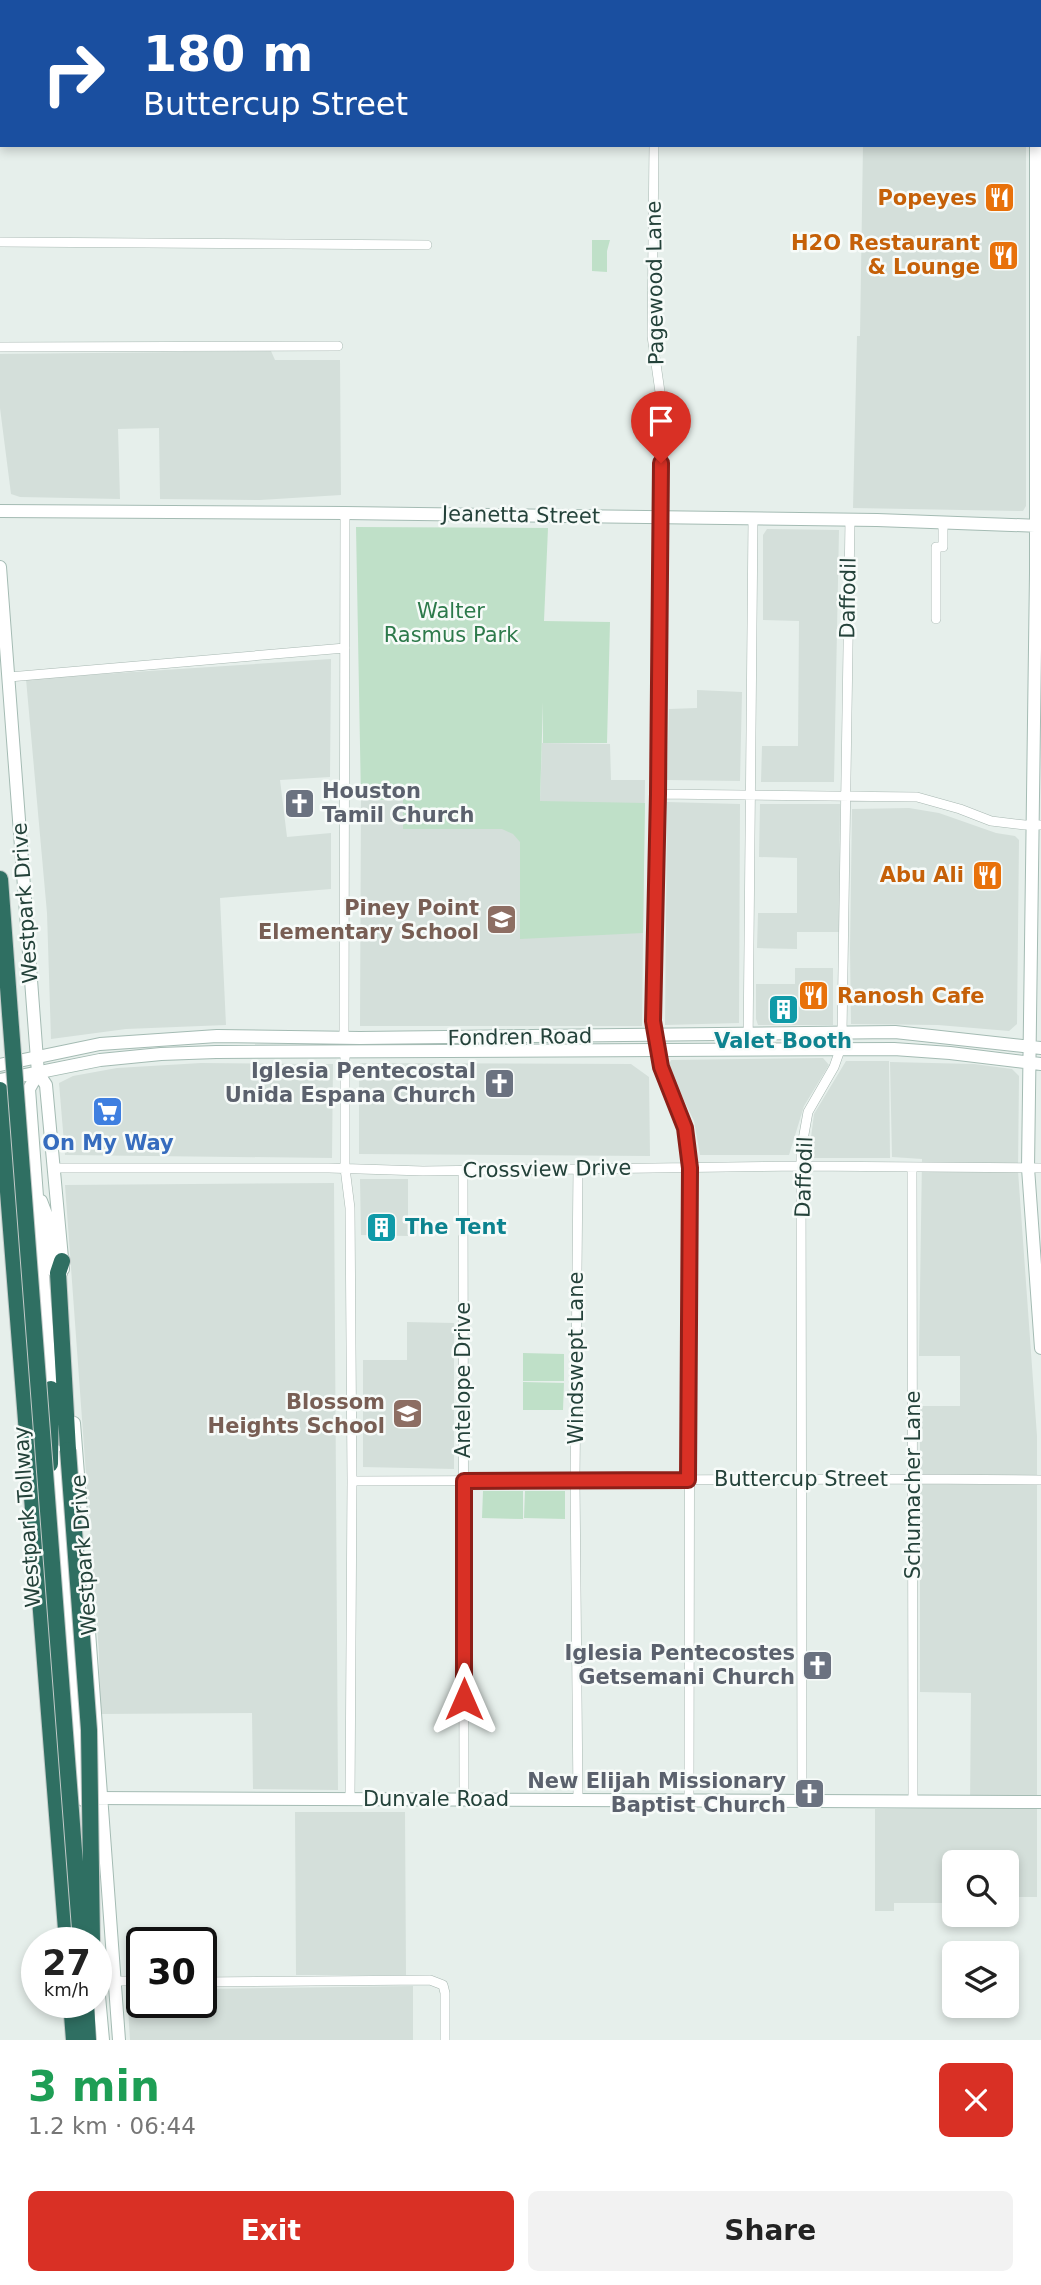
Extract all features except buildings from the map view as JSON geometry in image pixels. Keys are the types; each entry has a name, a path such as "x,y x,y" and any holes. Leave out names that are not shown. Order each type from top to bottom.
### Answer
{"highway":[{"name":"Westpark Tollway","path":"0,879 80,1927"},
{"name":"Westpark Tollway","path":"0,1090 65,1927"},
{"path":"61,1269 68,1450 89,1730 93,1927"},
{"path":"47,1688 51,1390"},
{"path":"72,2018 74,2040"},
{"path":"88,2018 90,2040"},
{"path":"90,2040 91,2018"}],"main road":[{"path":"1036,147 1038,526 1035,1168 1041,1348"},
{"name":"Jeanetta Street","path":"0,511 849,520 1038,526"},
{"name":"Westpark Drive","path":"0,567 38,1073 46,1085 54,1168 119,2040"},
{"name":"Fondren Road","path":"0,1065 121,1042 217,1035 454,1038 895,1032 1036,1047"},
{"path":"216,1052 217,1035"},
{"path":"345,1052 356,1045 412,1037"},
{"path":"552,1052 553,1037"},
{"path":"288,1052 313,1045 337,1044 344,1038"},
{"path":"453,1052 454,1038"},
{"path":"121,1042 121,1058"},
{"name":"Fondren Road","path":"0,1080 121,1058 216,1052 919,1051 1035,1063"},
{"name":"Westpark Drive","path":"38,1073 29,1089 92,1927"},
{"path":"36,1187 49,1222 54,1271 61,1269"},
{"name":"Dunvale Road","path":"83,1798 1041,1802"},
{"path":"101,2018 103,2040"}],"street":[{"name":"Pagewood Lane","path":"654,147 652,336 662,406 653,1021 661,1067 685,1128 690,1168 689,1800"},
{"path":"0,242 427,245"},
{"path":"0,347 338,346"},
{"path":"344,1038 345,513"},
{"path":"748,1050 752,519"},
{"name":"Daffodil","path":"802,1801 801,1151 808,1112 834,1067 840,1051 842,1033 849,520"},
{"path":"936,619 936,547 943,547 943,522"},
{"path":"9,677 345,648"},
{"path":"658,794 917,797 991,821 1037,825"},
{"path":"345,1052 345,1168 350,1208 352,1481 349,1799"},
{"name":"Crossview Drive","path":"54,1168 1035,1168"},
{"name":"Windswept Lane","path":"578,1168 575,1480 578,1800"},
{"name":"Schumacher Lane","path":"912,1168 913,1801"},
{"name":"Antelope Drive","path":"463,1170 464,1799"},
{"name":"Buttercup Street","path":"352,1481 1041,1480"},
{"path":"217,1982 430,1980 443,1984 445,2040"},
{"path":"115,1981 126,1981"}],"shaded area":[{"path":"863,147 1026,147 1026,506 1023,511 853,508 857,336 860,336"},
{"path":"271,351 275,360 340,360 341,495 260,500 160,499 159,428 118,429 120,499 20,497 11,494 0,408 0,354"},
{"path":"767,529 839,530 834,782 761,782 762,746 798,746 799,621 763,620 763,535"},
{"path":"331,659 330,777 280,780 287,837 331,833 331,889 220,898 226,1025 126,1029 51,1039 47,913 26,679"},
{"path":"697,690 742,692 740,781 667,780 669,709 697,708"},
{"name":"Piney Point Elementary School","path":"542,743 610,744 611,780 645,780 642,1026 360,1026 361,800 540,802"},
{"path":"667,802 740,804 739,1023 665,1025"},
{"path":"760,804 840,804 839,932 797,932 797,949 757,948 758,913 797,913 797,858 759,857"},
{"path":"909,808 939,813 996,833 1015,836 1019,840 1017,1024 1009,1031 938,1025 851,1024 852,809"},
{"path":"795,968 833,968 833,1025 758,1025 756,984 795,984"},
{"path":"823,1058 829,1065 804,1106 789,1155 700,1155 694,1121 668,1067 671,1060"},
{"path":"846,1061 889,1061 890,1158 814,1158 809,1153 814,1114"},
{"path":"890,1062 974,1064 1012,1069 1019,1076 1018,1171 1037,1436 1037,1897 1019,1897 1019,1850 942,1850 942,1903 894,1903 894,1911 875,1911 875,1809 970,1808 971,1693 920,1692 920,1406 960,1406 960,1356 919,1356 922,1159 892,1157"},
{"path":"201,1063 333,1064 332,1158 65,1155 59,1083 73,1076 117,1068"},
{"path":"359,1063 631,1064 649,1077 650,1156 359,1154"},
{"name":"The Tent","path":"360,1179 408,1179 408,1236 361,1235"},
{"path":"334,1183 338,1790 253,1789 252,1713 100,1714 99,1653 65,1185"},
{"name":"Blossom Heights School","path":"407,1322 454,1323 454,1469 363,1467 363,1360 407,1360"},
{"path":"295,1812 405,1812 406,1975 296,1975"},
{"path":"413,1986 413,2040 130,2040 129,2018 217,2018 217,1989"}],"green space":[{"path":"592,240 610,240 607,272 592,271"},
{"name":"Walter Rasmus Park","path":"356,527 548,528 544,621 610,622 607,743 543,743 543,702 540,801 645,803 643,933 520,939 520,842 513,834 502,829 403,829 403,800 361,800"},
{"path":"523,1353 564,1354 564,1381 523,1381"},
{"path":"523,1382 564,1383 563,1410 523,1410"},
{"path":"483,1491 523,1491 523,1519 482,1518"},
{"path":"525,1491 565,1491 565,1519 524,1518"}],"place":[{"name":"Popeyes","path":"1000,198"},
{"name":"H2O Restaurant & Lounge","path":"1003,255"},
{"name":"Houston Tamil Church","path":"299,803"},
{"name":"Abu Ali","path":"987,875"},
{"name":"Piney Point Elementary School","path":"502,920"},
{"name":"Ranosh Cafe","path":"814,996"},
{"name":"Valet Booth","path":"783,1009"},
{"name":"Iglesia Pentecostal Unida Espana Church","path":"499,1083"},
{"name":"On My Way","path":"108,1111"},
{"name":"The Tent","path":"382,1227"},
{"name":"Blossom Heights School","path":"408,1414"},
{"name":"Iglesia Pentecostes Getsemani Church","path":"818,1665"},
{"name":"New Elijah Missionary Baptist Church","path":"809,1793"}],"route":[{"path":"464,1699 464,1481 688,1480 690,1168 685,1128 661,1067 653,1021 661,463"}]}
